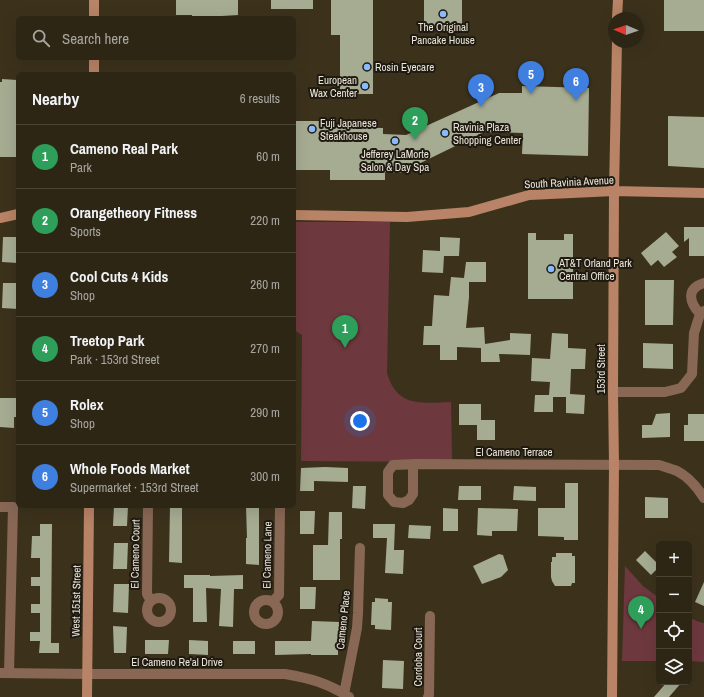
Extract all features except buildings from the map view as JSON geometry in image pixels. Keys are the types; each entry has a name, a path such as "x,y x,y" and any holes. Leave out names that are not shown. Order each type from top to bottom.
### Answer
{"street":[{"path":"94,0 94,16"},
{"path":"617,12 618,0"},
{"name":"153rd Street","path":"612,697 614,191 617,48"},
{"path":"94,60 94,72"},
{"name":"South Ravinia Avenue","path":"296,215 407,217 469,212 529,195 614,191 704,193"},
{"path":"0,218 16,214"},
{"path":"613,392 665,392 681,388 692,374 694,333 702,313 694,308 691,302 691,295 693,289 698,284 704,283"},
{"name":"El Cameno Terrace","path":"413,464 659,465 677,471 689,479 697,487 704,498"},
{"path":"0,507 13,507 5,673"},
{"name":"West 151st Street","path":"87,697 89,508"},
{"name":"El Cameno Court","path":"148,508 147,594 151,601"},
{"name":"El Cameno Lane","path":"273,601 279,595 280,508"},
{"name":"Cameno Place","path":"346,695 357,628 360,548"},
{"name":"Cordoba Court","path":"428,697 430,695 430,616"},
{"name":"El Cameno Re'al Drive","path":"5,673 285,674 326,684 346,695"}],"shaded area":[{"path":"296,222 390,222 387,373 391,384 404,398 412,401 430,403 451,402 452,462 301,461 302,335 296,331"},
{"path":"625,566 643,586 656,596 656,661 622,661"},
{"path":"692,618 704,623 704,662 692,661"}],"place":[{"name":"The Original Pancake House","path":"443,14"},
{"name":"Rosin Eyecare","path":"367,67"},
{"name":"European Wax Center","path":"365,86"},
{"name":"Rolex","path":"531,94"},
{"name":"Whole Foods Market","path":"576,101"},
{"name":"Cool Cuts 4 Kids","path":"481,107"},
{"name":"Fuji Japanese Steakhouse","path":"312,129"},
{"name":"Ravinia Plaza Shopping Center","path":"445,133"},
{"name":"Orangetheory Fitness","path":"415,140"},
{"name":"Jefferey LaMorte Salon & Day Spa","path":"395,141"},
{"name":"AT&T Orland Park Central Office","path":"551,269"},
{"name":"Cameno Real Park","path":"345,348"},
{"name":"Treetop Park","path":"641,629"}]}
